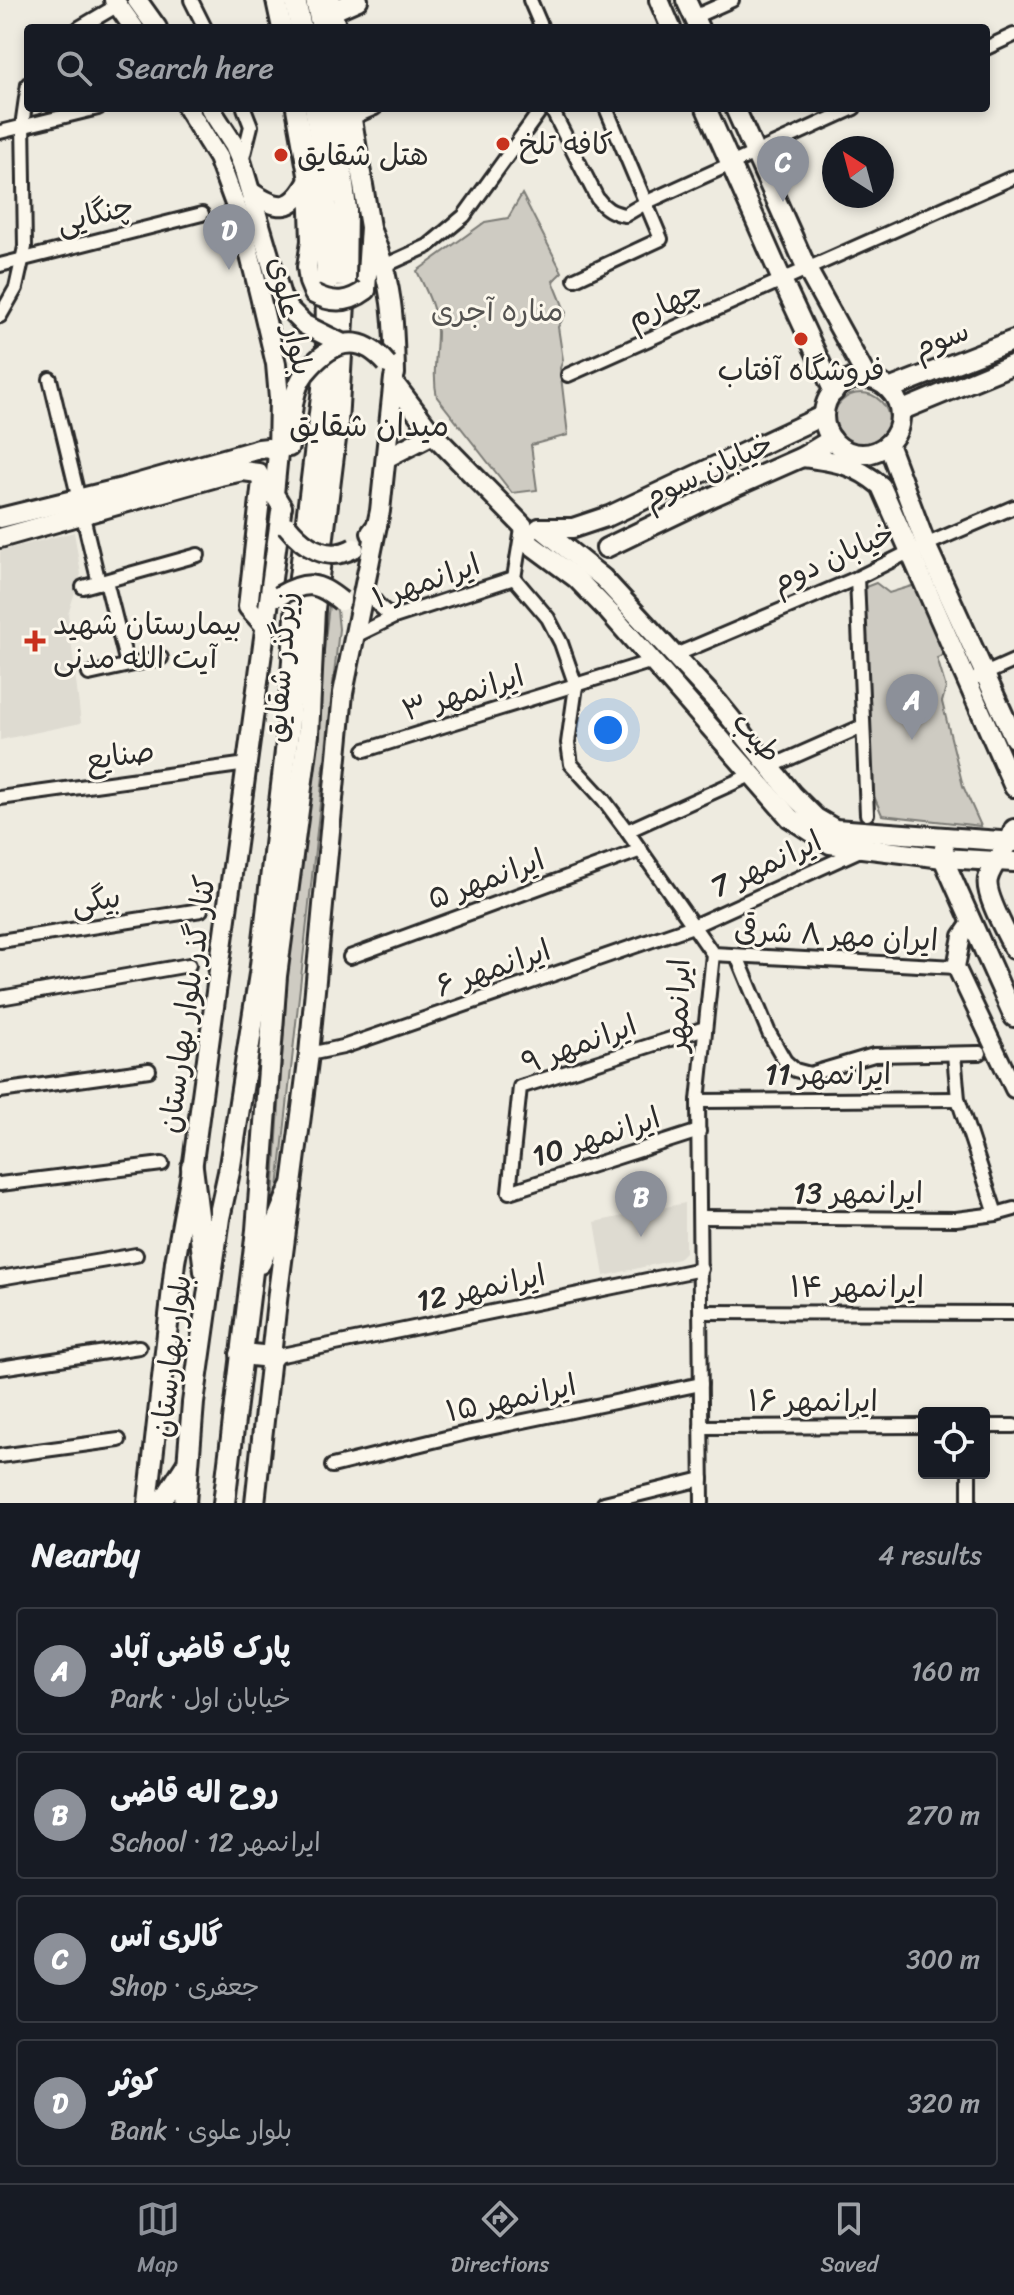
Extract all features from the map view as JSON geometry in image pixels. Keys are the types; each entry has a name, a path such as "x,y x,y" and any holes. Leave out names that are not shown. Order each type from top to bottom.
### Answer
{"main road":[{"path":"276,0 281,24"},
{"path":"295,0 300,24"},
{"path":"328,13 358,0"},
{"path":"659,0 669,24"},
{"path":"140,1 154,24"},
{"path":"116,2 131,24"},
{"name":"بلوار علوی","path":"189,112 218,158 242,223 276,364 279,398 274,494 283,515"},
{"name":"بلوار علوی","path":"213,112 242,164 281,296 287,307 305,325 343,344"},
{"path":"297,112 309,180 311,241 307,267 309,282 321,297 338,302 349,300 366,290 370,227"},
{"name":"زیرگذر شقایق","path":"219,1218 260,974 288,734 297,602 327,356 321,297 326,207 316,112"},
{"path":"255,1503 309,1054 343,693 377,525 392,374 392,299 370,227 345,112"},
{"name":"زیرگذر شقایق","path":"249,1289 257,1230 276,976 308,735 314,609 337,423 345,286 345,112"},
{"path":"708,112 834,392"},
{"path":"737,112 807,269 867,378"},
{"path":"251,192 269,204 280,206 296,201 309,180"},
{"name":"سوم","path":"889,389 1013,343"},
{"path":"377,525 369,537 354,548 337,554 318,552 298,539 283,515 294,396 297,383 324,352 343,344 370,348 392,374"},
{"name":"سوم","path":"900,411 1014,364"},
{"name":"طیب","path":"392,374 433,434 532,527 603,578 719,704 790,818 830,844 943,858 1006,862"},
{"path":"867,378 889,389 900,411 895,434 888,444 877,451 853,453 832,439 824,415 827,403 843,384 867,378"},
{"name":"خیابان سوم","path":"532,527 573,528 609,516 824,415"},
{"path":"386,458 433,434"},
{"name":"خیابان سوم","path":"606,548 802,457 832,439"},
{"path":"888,444 917,548"},
{"path":"0,538 81,507 259,449 268,448 278,453"},
{"path":"802,457 849,465 866,473 881,486 917,548 976,678 1014,787"},
{"path":"0,518 81,507 243,471 258,473 262,481 261,498 248,607 266,627"},
{"path":"705,473 714,496"},
{"name":"کنار گذر بلوار بهارستان","path":"148,1503 175,1262 192,1167 283,515"},
{"name":"خیابان سوم","path":"603,578 609,516"},
{"name":"طیب","path":"532,527 530,544 576,578 761,771 792,794 816,818 835,829 945,837 1013,837"},
{"path":"266,627 271,607 279,596 294,587 310,584 325,588 341,601 353,643"},
{"path":"609,612 624,599"},
{"path":"976,678 1014,738"},
{"path":"945,837 943,858 1014,1017"},
{"path":"1013,837 1006,862 987,880 991,898 1014,949"},
{"path":"968,916 971,899 980,895 991,898"},
{"path":"192,1167 208,1300"},
{"path":"224,1503 249,1289 291,1188"},
{"name":"بلوار بهارستان","path":"185,1503 193,1403 219,1218"},
{"path":"241,1354 272,1357"},
{"path":"161,1503 188,1461"}],"street":[{"path":"191,0 203,24"},
{"path":"530,0 540,24"},
{"path":"693,15 732,0"},
{"path":"85,24 116,2"},
{"path":"990,46 1014,35"},
{"path":"0,316 16,288 25,247 25,112"},
{"path":"0,132 82,112"},
{"path":"242,164 251,126 246,112"},
{"path":"384,266 428,246 464,216 539,112"},
{"path":"553,112 587,182 603,206 625,215 647,202 845,112"},
{"path":"575,279 661,239 608,112"},
{"path":"807,269 1014,177"},
{"name":"چنگایی","path":"0,265 202,214"},
{"name":"چهارم","path":"568,375 807,269"},
{"path":"50,379 81,507 127,664"},
{"name":"خیابان دوم","path":"673,656 1014,507"},
{"path":"514,578 532,527"},
{"path":"83,587 198,555"},
{"name":"ایرانمهر ۱","path":"353,643 394,617 514,578"},
{"name":"ایرانمهر","path":"514,578 548,618 561,643 576,686 568,743 571,764 627,831 713,954 698,1101 702,1503"},
{"path":"857,578 867,814"},
{"path":"365,583 374,601 394,617"},
{"path":"89,674 161,658"},
{"name":"ایرانمهر ۳","path":"365,750 653,661"},
{"path":"976,678 1014,661"},
{"path":"627,831 863,726"},
{"name":"صنایع","path":"0,798 247,764"},
{"name":"ایرانمهر 7","path":"693,926 861,849"},
{"name":"ایرانمهر ۵","path":"350,957 641,850"},
{"name":"بیگی","path":"0,941 201,910"},
{"path":"968,916 956,967 988,1052 1014,1089"},
{"name":"ایرانمهر ۶","path":"309,1054 343,1047 693,926"},
{"name":"ایران مهر ٨ شرقی","path":"713,954 956,967"},
{"path":"737,956 769,1033 785,1061 795,1070 810,1074 874,1055 988,1052"},
{"path":"0,998 189,965"},
{"name":"ایرانمهر ۹","path":"509,1192 520,1087 705,1028"},
{"path":"954,1054 958,1099 996,1214"},
{"path":"0,1091 149,1070"},
{"name":"ایرانمهر 11","path":"698,1101 958,1099"},
{"name":"ایرانمهر 10","path":"509,1192 699,1131"},
{"path":"0,1184 162,1164"},
{"name":"ایرانمهر 13","path":"700,1217 956,1219 1014,1209"},
{"path":"0,1278 136,1255"},
{"name":"ایرانمهر 12","path":"272,1357 701,1269"},
{"name":"ایرانمهر ۱۴","path":"701,1312 1014,1313"},
{"path":"0,1368 139,1347"},
{"name":"ایرانمهر ۱۵","path":"332,1466 466,1433 701,1384"},
{"name":"ایرانمهر ۱۶","path":"701,1427 918,1426"},
{"path":"990,1426 1014,1426"},
{"path":"0,1456 119,1440"},
{"path":"604,1503 702,1479"},
{"path":"969,1479 969,1503"}],"shaded area":[{"name":"بیمارستان شهید آیت الله مدنی","path":"74,532 81,574 68,614 81,723 0,740 0,551"},
{"path":"685,1203 685,1252 678,1259 604,1276 595,1222"}],"green space":[{"name":"مناره آجری","path":"522,194 562,272 553,281 566,313 558,327 568,435 531,445 537,490 512,493 437,397 437,324 417,271 485,222 508,218"},
{"path":"861,393 881,401 889,421 881,441 861,449 841,441 833,421 841,401"},
{"path":"876,583 889,593 915,585 944,655 937,658 946,688 942,702 963,786 981,826 882,815 873,794 863,588"},
{"path":"329,605 337,610 339,629 275,1216 272,1215 288,967"}],"place":[{"name":"کافه تلخ","path":"503,144"},
{"name":"هتل شقایق","path":"281,155"},
{"name":"گالری آس","path":"783,202"},
{"name":"کوثر","path":"229,270"},
{"name":"فروشگاه آفتاب","path":"801,339"},
{"name":"بیمارستان شهید آیت الله مدنی","path":"35,641"},
{"name":"پارک قاضی آباد","path":"912,740"},
{"name":"روح اله قاضی","path":"641,1237"}],"district":[{"name":"میدان شقایق","path":"369,425"}]}
